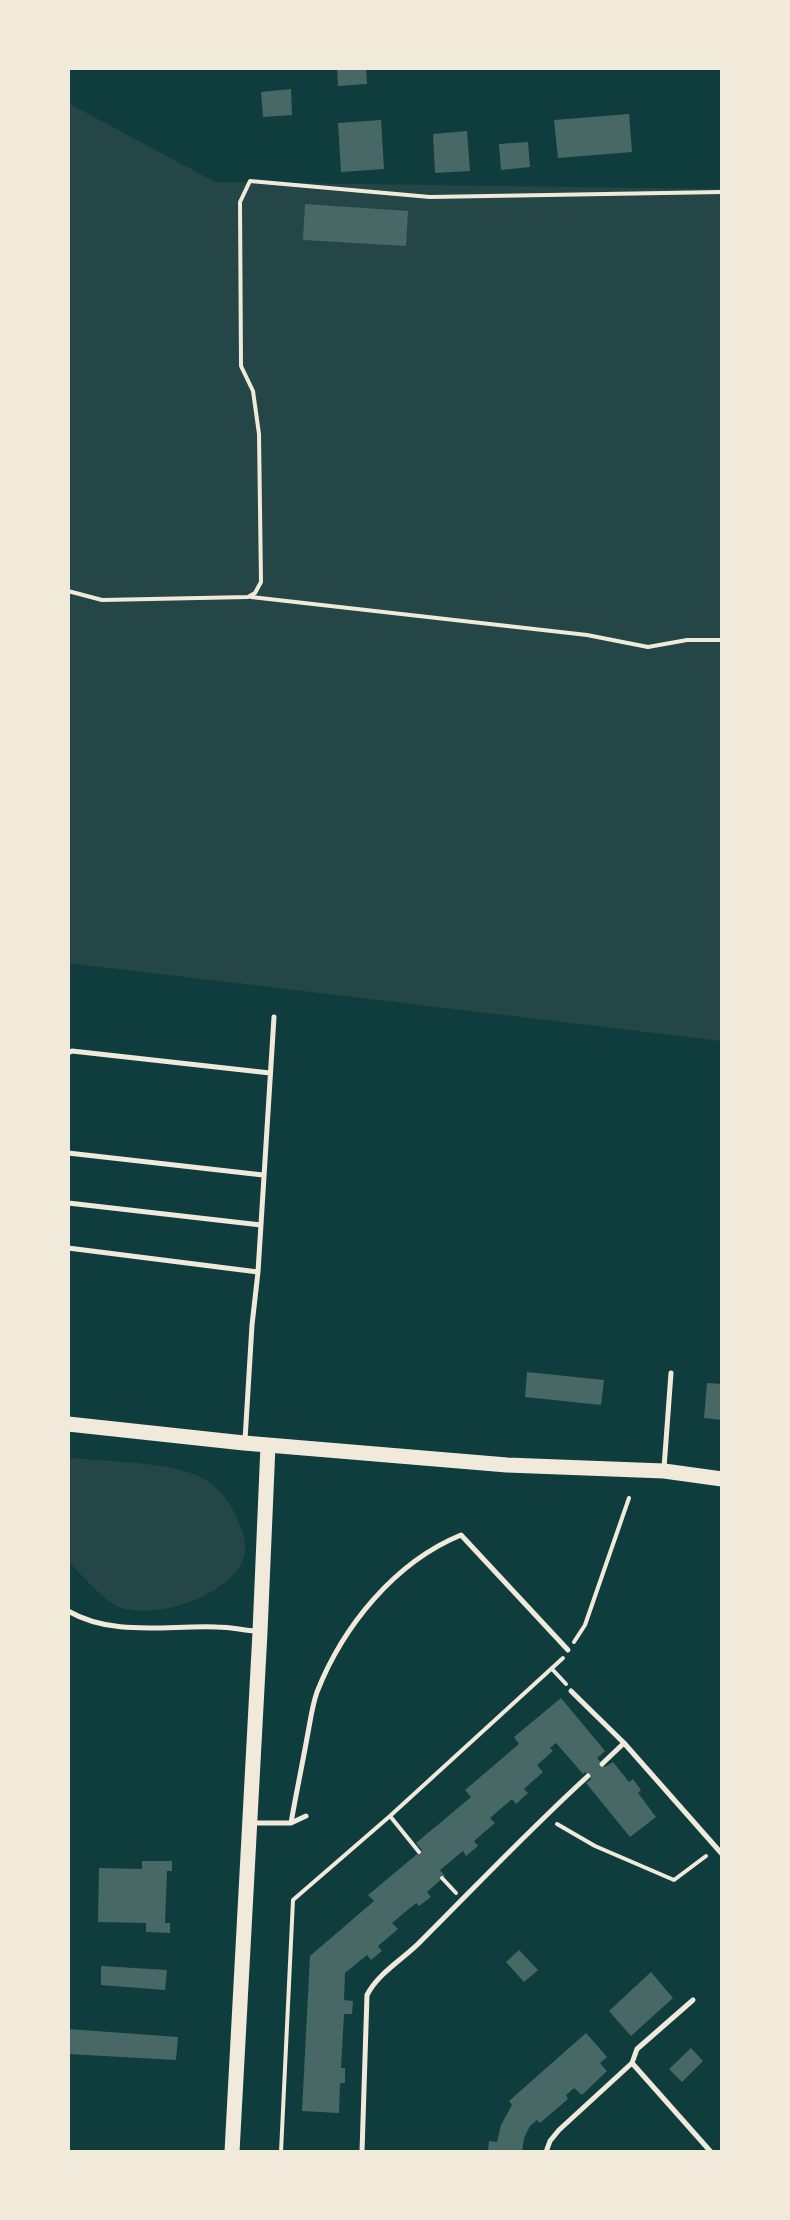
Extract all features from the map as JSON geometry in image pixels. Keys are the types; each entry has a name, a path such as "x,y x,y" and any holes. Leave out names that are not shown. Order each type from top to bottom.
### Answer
{"main road":[{"path":"68,1424 507,1465 664,1470 722,1478"},
{"path":"232,2152 268,1445"}],"lane":[{"path":"244,1443 274,1017"},
{"path":"68,1054 72,1051 270,1073"},
{"path":"68,1153 264,1176"},
{"path":"68,1203 261,1225"},
{"path":"68,1248 258,1272"},
{"path":"664,1470 671,1373"},
{"path":"291,1822 316,1695 336,1653 363,1612 402,1572 441,1543 462,1534 568,1650"},
{"path":"68,1611 104,1625 217,1627 260,1632"},
{"path":"572,1691 720,1851"},
{"path":"602,1764 624,1743"},
{"path":"362,2152 368,1996 373,1983 418,1944 588,1776"},
{"path":"250,1824 291,1822 306,1816"},
{"path":"546,2152 560,2130 632,2064 636,2048 693,2000"},
{"path":"632,2064 711,2152"}],"path":[{"path":"248,597 261,582 259,434 253,391 241,366 240,202 250,180 430,197 722,192"},
{"path":"68,591 102,600 248,597 587,635 648,648 687,640 722,640"},
{"path":"281,2152 293,1900 552,1669 568,1650 585,1625 629,1498"},
{"path":"552,1669 572,1691"},
{"path":"390,1816 420,1852"},
{"path":"544,1816 595,1846 674,1880 720,1851"},
{"path":"442,1878 462,1900"}],"shaded area":[{"path":"68,103 215,182 722,189 722,1041 68,963"},
{"path":"68,1458 168,1467 209,1483 230,1505 242,1532 245,1551 237,1570 209,1593 171,1607 134,1610 113,1604 68,1561"}],"building":[{"path":"337,68 366,68 367,84 338,86"},
{"path":"291,89 292,115 263,117 261,92"},
{"path":"629,114 632,152 558,158 554,120"},
{"path":"381,120 384,169 341,172 338,123"},
{"path":"467,131 470,171 435,173 433,134"},
{"path":"528,142 530,167 501,170 499,144"},
{"path":"305,204 408,211 406,246 303,240"},
{"path":"527,1372 604,1380 601,1405 525,1397"},
{"path":"707,1383 722,1384 722,1420 704,1418"},
{"path":"561,1698 605,1751 597,1758 605,1767 613,1762 629,1782 633,1779 656,1817 630,1837 586,1783 591,1779 556,1743 537,1765 543,1772 524,1789 528,1793 516,1804 512,1799 490,1818 495,1823 474,1841 478,1846 466,1856 463,1851 440,1870 445,1876 427,1892 431,1897 419,1906 416,1903 392,1923 398,1929 378,1946 382,1951 371,1960 367,1955 345,1973 344,2000 353,2001 352,2014 344,2014 341,2068 345,2068 345,2083 340,2083 339,2113 302,2111 310,1956 374,1901 368,1895 422,1850 416,1843 471,1797 465,1790 519,1744 514,1737"},
{"path":"142,1861 172,1861 172,1871 167,1871 165,1923 170,1923 170,1933 146,1932 146,1923 98,1922 99,1868 142,1869"},
{"path":"519,1950 538,1970 524,1982 506,1962"},
{"path":"101,1966 167,1970 165,1990 101,1985"},
{"path":"651,1972 673,1998 631,2036 609,2011"},
{"path":"68,2029 178,2037 176,2060 68,2054"},
{"path":"586,2033 607,2057 600,2063 607,2071 582,2095 574,2088 566,2095 568,2099 540,2123 537,2120 530,2126 522,2152 488,2152 489,2141 497,2142 512,2105 509,2101"},
{"path":"691,2048 703,2061 682,2082 669,2069"}]}
